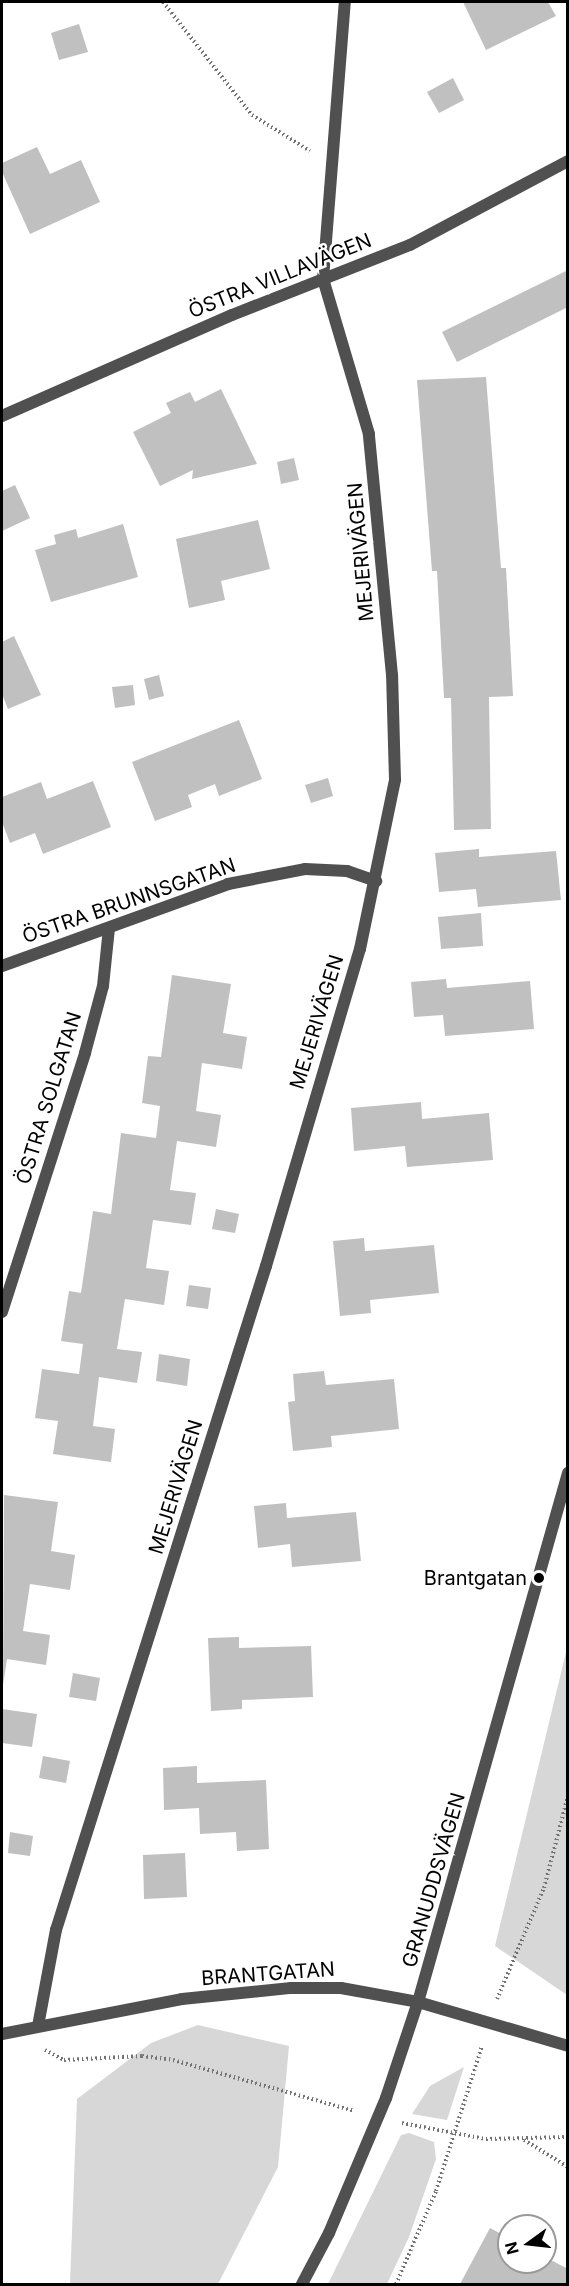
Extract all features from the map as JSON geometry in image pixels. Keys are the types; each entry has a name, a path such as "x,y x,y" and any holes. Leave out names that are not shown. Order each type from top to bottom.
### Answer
{"street":[{"name":"MEJERIVÄGEN","path":"38,2026 56,1930 266,1266 360,949 376,881 395,780 381,544 369,434 323,279 345,2"},
{"name":"ÖSTRA VILLAVÄGEN","path":"2,416 323,279 410,245 567,161"},
{"name":"ÖSTRA BRUNNSGATAN","path":"2,966 228,884 305,869 347,871 376,881"},
{"name":"ÖSTRA SOLGATAN","path":"2,1312 85,1053 103,986 109,928"},
{"name":"GRANUDDSVÄGEN","path":"302,2284 329,2233 379,2117 418,2002 567,1473"},
{"name":"BRANTGATAN","path":"2,2034 125,2008 291,1988 376,1991 567,2046"}],"path":[{"path":"163,2 252,115 331,164"},
{"path":"38,2026 44,2049 64,2060 142,2056 173,2060 379,2117 456,2135 523,2139 567,2137"},
{"path":"523,2139 567,2167"}],"shaded area":[{"path":"567,1648 567,1995 495,1946"},
{"path":"198,2025 289,2046 278,2167 218,2284 70,2284 77,2099 151,2043"},
{"path":"464,2067 447,2120 412,2114 430,2086"},
{"path":"409,2133 434,2142 436,2159 409,2237 387,2284 328,2284 401,2135"}],"building":[{"path":"463,2 548,2 556,16 486,50"},
{"path":"79,24 88,52 59,60 51,33"},
{"path":"453,78 464,100 439,113 427,92"},
{"path":"37,147 50,174 81,160 100,202 30,234 2,172 2,163"},
{"path":"568,270 568,307 457,362 442,332"},
{"path":"486,377 501,568 506,568 513,696 489,697 491,829 454,830 451,698 444,698 437,571 432,571 417,380"},
{"path":"221,389 257,464 192,479 193,470 160,486 133,432 171,413 166,403 190,392 195,402"},
{"path":"294,458 299,480 281,484 277,462"},
{"path":"15,485 30,518 2,531 2,491"},
{"path":"258,520 270,569 221,581 225,600 189,608 176,539"},
{"path":"123,524 138,577 51,602 35,550 56,544 54,535 76,529 78,538"},
{"path":"14,636 41,695 8,709 2,694 2,642"},
{"path":"159,675 164,696 149,700 144,679"},
{"path":"133,685 135,705 115,708 112,687"},
{"path":"239,720 262,779 219,796 215,784 188,795 192,807 155,821 132,762"},
{"path":"328,778 333,796 311,803 305,785"},
{"path":"93,781 111,827 43,854 35,833 10,843 2,822 2,797 41,782 47,799"},
{"path":"479,849 479,857 556,851 561,900 478,907 476,889 439,892 435,853"},
{"path":"481,913 483,946 441,949 438,917"},
{"path":"172,975 231,984 223,1033 247,1037 242,1069 202,1063 196,1111 221,1115 216,1147 177,1141 170,1190 196,1193 191,1225 153,1220 146,1268 169,1271 164,1305 125,1299 117,1349 142,1352 137,1383 99,1377 93,1426 115,1429 111,1462 53,1454 58,1421 35,1418 42,1369 79,1374 83,1344 61,1341 69,1291 81,1293 93,1211 111,1214 121,1133 156,1138 160,1106 142,1103 148,1056 161,1057"},
{"path":"446,979 447,988 530,981 534,1029 445,1036 443,1015 414,1017 411,982"},
{"path":"421,1102 422,1119 489,1113 493,1160 407,1167 405,1146 354,1151 351,1108"},
{"path":"216,1209 239,1214 235,1233 212,1229"},
{"path":"364,1238 365,1251 434,1245 439,1293 370,1300 371,1313 340,1316 333,1241"},
{"path":"189,1285 211,1288 208,1309 186,1306"},
{"path":"159,1354 190,1359 187,1386 156,1381"},
{"path":"324,1371 326,1385 394,1379 399,1429 331,1436 332,1447 293,1451 288,1402 295,1401 293,1374"},
{"path":"4,1495 58,1502 51,1551 75,1555 70,1590 30,1584 23,1631 50,1635 46,1665 7,1659 3,1685"},
{"path":"286,1503 287,1518 356,1512 361,1561 292,1567 290,1544 258,1548 254,1506"},
{"path":"239,1637 239,1648 311,1646 313,1697 242,1700 242,1709 211,1711 208,1638"},
{"path":"73,1673 100,1678 96,1701 69,1697"},
{"path":"2,1709 37,1714 32,1747 2,1743"},
{"path":"43,1756 70,1761 66,1783 39,1778"},
{"path":"197,1766 197,1783 266,1780 269,1849 237,1851 236,1832 200,1834 199,1808 164,1810 163,1768"},
{"path":"10,1832 33,1836 30,1856 8,1853"},
{"path":"185,1853 187,1897 144,1899 143,1855"},
{"path":"490,2228 497,2232 497,2274 557,2274 557,2263 568,2269 568,2284 460,2284"}],"place":[{"name":"Brantgatan","path":"539,1578"}]}
